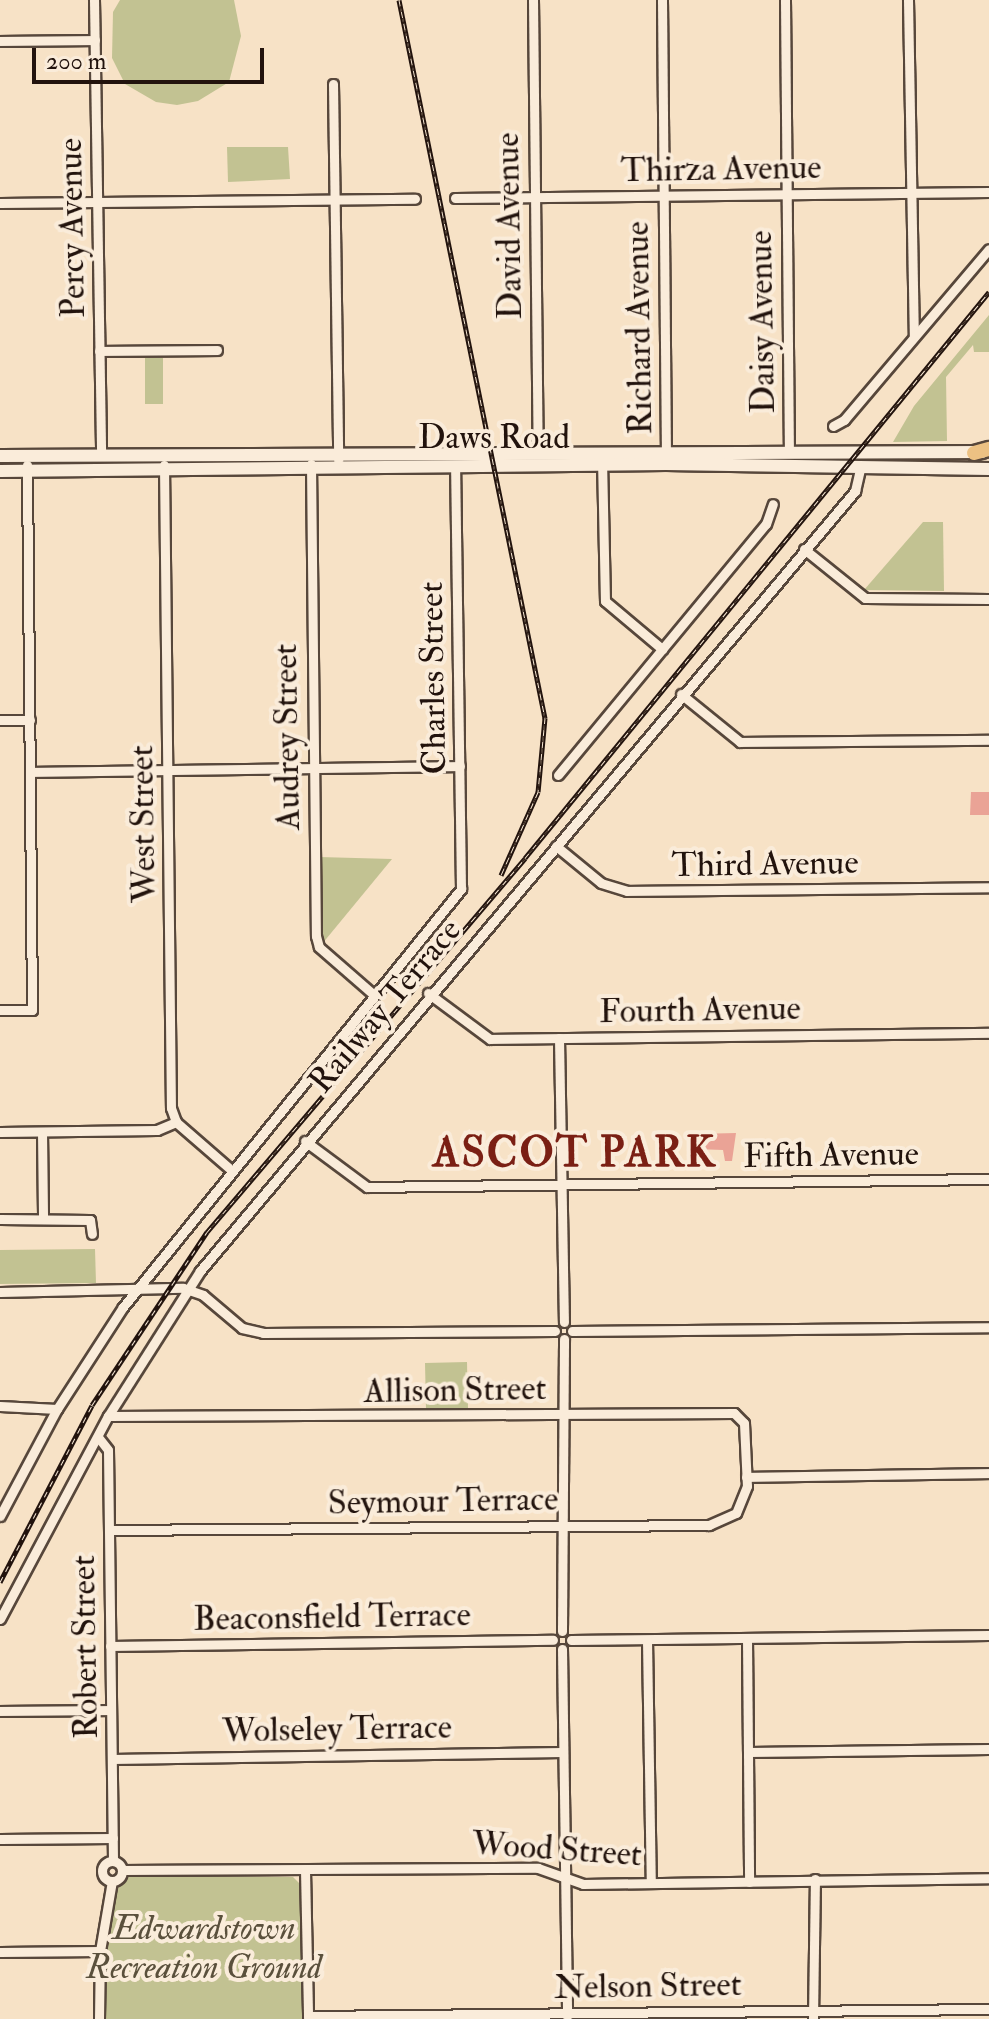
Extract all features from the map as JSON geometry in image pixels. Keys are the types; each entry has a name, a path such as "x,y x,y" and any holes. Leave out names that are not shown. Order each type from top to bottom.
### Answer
{"main road":[{"name":"Daws Road","path":"666,458 789,451 984,451"},
{"name":"Daws Road","path":"0,456 538,452 602,458"},
{"name":"Daws Road","path":"0,471 455,466 602,458 989,469"}],"street":[{"name":"Percy Avenue","path":"94,0 101,455"},
{"name":"David Avenue","path":"533,0 538,452"},
{"name":"Richard Avenue","path":"662,0 666,458"},
{"name":"Daisy Avenue","path":"785,0 789,451"},
{"path":"908,0 914,336"},
{"path":"0,41 95,40"},
{"path":"333,84 338,467"},
{"name":"Thirza Avenue","path":"455,198 989,192"},
{"path":"0,203 415,199"},
{"path":"833,426 989,249"},
{"path":"99,351 217,350"},
{"name":"Audrey Street","path":"310,453 316,936 319,947 374,995"},
{"name":"West Street","path":"164,454 171,1098 176,1122"},
{"path":"0,1010 32,1010 27,456"},
{"path":"602,458 605,601 662,649"},
{"name":"Charles Street","path":"374,995 461,889 455,466"},
{"name":"Railway Terrace","path":"0,1619 108,1416 187,1289 428,993 855,491 861,466"},
{"path":"558,775 766,524 773,504"},
{"path":"804,549 865,598 989,599"},
{"path":"681,694 740,742 989,740"},
{"path":"0,720 30,720"},
{"path":"31,772 460,766"},
{"name":"Third Avenue","path":"556,846 601,883 627,891 989,887"},
{"name":"Fourth Avenue","path":"428,993 490,1039 989,1033"},
{"path":"0,1516 57,1409 136,1290 229,1168 374,995"},
{"path":"559,1038 564,1322 572,1331"},
{"path":"0,1132 157,1130 176,1122 229,1168"},
{"path":"42,1132 43,1217"},
{"name":"Fifth Avenue","path":"305,1141 367,1187 989,1179"},
{"path":"0,1219 43,1217 90,1220 92,1234"},
{"path":"156,1263 159,1289"},
{"path":"0,1292 187,1289 242,1328 263,1333 555,1331 564,1339"},
{"path":"555,1331 564,1322"},
{"path":"989,1327 572,1331 564,1339 561,1526 562,1631 571,1640 989,1635"},
{"path":"0,1406 57,1409"},
{"name":"Allison Street","path":"108,1416 734,1413 744,1423 746,1477"},
{"name":"Robert Street","path":"98,1437 108,1450 113,1838 113,1861 102,1871 112,1881"},
{"path":"746,1477 989,1473"},
{"name":"Seymour Terrace","path":"109,1530 715,1524 736,1513 746,1477"},
{"path":"562,1631 553,1640 562,1649 567,2016"},
{"path":"747,1639 749,1882"},
{"name":"Beaconsfield Terrace","path":"110,1646 553,1640"},
{"path":"562,1649 571,1640"},
{"path":"647,1640 651,1882"},
{"path":"0,1711 111,1710"},
{"path":"749,1752 989,1749"},
{"name":"Wolseley Terrace","path":"112,1759 562,1752"},
{"path":"0,1839 113,1838"},
{"path":"99,2019 100,1951 112,1881 122,1870 113,1861"},
{"name":"Wood Street","path":"122,1870 544,1868 565,1879 651,1882 989,1878"},
{"path":"305,1870 308,2018"},
{"path":"813,2014 815,1879"},
{"path":"0,1952 100,1951"},
{"name":"Nelson Street","path":"308,2018 813,2014 989,2009"}],"green space":[{"path":"120,0 234,0 241,36 229,82 198,101 177,105 156,102 125,84 112,58 113,12"},
{"path":"227,147 288,147 290,179 228,182"},
{"path":"989,315 989,352 974,352 973,345 946,377 947,441 893,442 914,406"},
{"path":"145,358 163,358 163,404 145,404"},
{"path":"923,522 943,522 944,591 864,590"},
{"path":"319,857 392,859 322,944 319,937"},
{"path":"95,1249 96,1283 0,1284 0,1250"},
{"path":"467,1362 468,1408 426,1409 425,1363"},
{"name":"Edwardstown Recreation Ground","path":"131,1876 293,1877 299,1883 304,2019 104,2019 105,1946 119,1881"}],"building":[{"path":"971,792 989,792 989,815 970,815"},
{"path":"736,1133 732,1161 725,1161 723,1150 695,1149 696,1134"}],"railway":[{"path":"399,0 545,718 538,792 501,875"},
{"path":"0,1582 92,1405 207,1232 525,858 989,292"}],"district":[{"name":"ASCOT PARK","path":"575,1153"}]}
